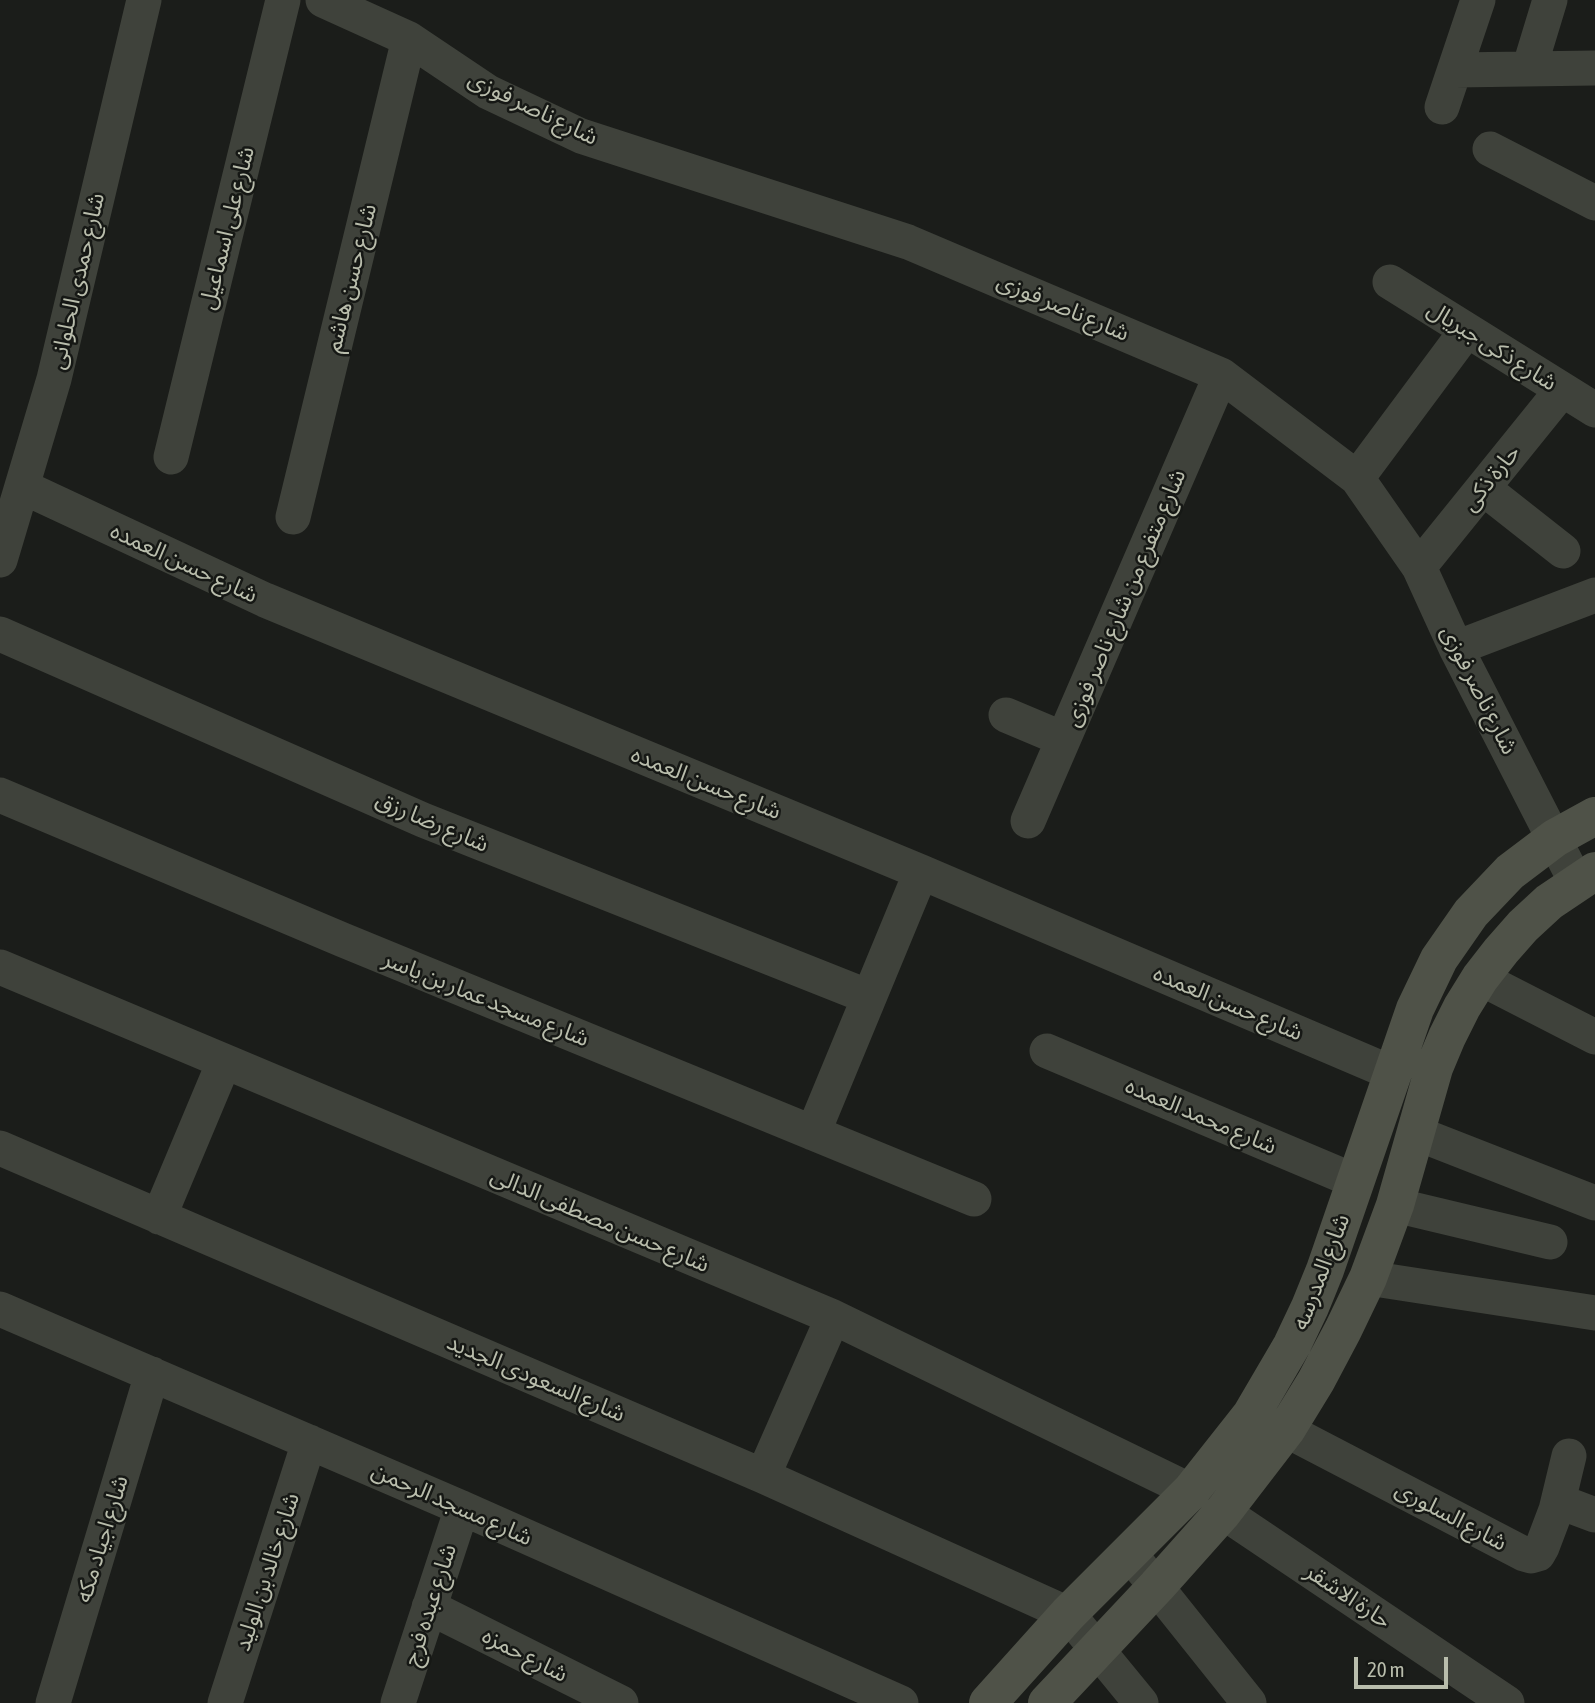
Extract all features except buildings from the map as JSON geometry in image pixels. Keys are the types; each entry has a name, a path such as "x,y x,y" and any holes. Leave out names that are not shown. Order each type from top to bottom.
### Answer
{"street":[{"name":"شارع حمدى الحلوانى","path":"0,560 54,379 144,0"},
{"name":"شارع على اسماعيل","path":"171,457 283,0"},
{"name":"شارع ناصر فوزى","path":"323,0 409,38 488,92 582,136 908,242 1222,375 1357,478 1419,567 1456,648 1555,838 1586,877"},
{"path":"1442,107 1478,0"},
{"path":"1530,69 1550,0"},
{"name":"شارع حسن هاشم","path":"293,517 409,38"},
{"path":"1455,70 1595,68"},
{"path":"1490,149 1595,203"},
{"name":"شارع ذكى جبريال","path":"1390,282 1595,410"},
{"path":"1357,478 1467,330"},
{"name":"شارع متفرع من شارع ناصر فوزى","path":"1028,821 1222,375"},
{"name":"حارة ذكى","path":"1419,567 1562,390"},
{"name":"شارع حسن العمده","path":"23,487 265,600 922,872 1392,1073"},
{"path":"1483,488 1563,551"},
{"path":"1456,648 1595,595"},
{"name":"شارع رضا رزق","path":"0,634 423,820 869,997"},
{"path":"1006,715 1063,739"},
{"name":"شارع مسجد عمار بن ياسر","path":"0,795 343,940 974,1199"},
{"name":"شارع المدرسه","path":"988,1703 1068,1615 1191,1491 1251,1415 1292,1345 1325,1270 1392,1073 1426,984 1471,913 1510,873 1555,838 1595,816"},
{"path":"813,1133 922,872"},
{"name":"شارع المدرسه","path":"1047,1703 1223,1512 1286,1430 1327,1361 1368,1278 1395,1205 1423,1100 1438,1057 1462,1007 1480,978 1523,926 1549,902 1586,877"},
{"name":"شارع حسن مصطفى الدالى","path":"0,967 833,1317 1191,1491"},
{"path":"1480,978 1595,1037"},
{"name":"شارع محمد العمده","path":"1047,1051 1355,1181"},
{"path":"159,1217 224,1062"},
{"path":"1416,1133 1595,1203"},
{"name":"شارع السعودى الجديد","path":"0,1148 763,1476 1068,1615"},
{"path":"1395,1205 1550,1242"},
{"path":"1368,1278 1595,1313"},
{"name":"شارع مسجد الرحمن","path":"0,1310 462,1508 901,1703"},
{"path":"763,1476 833,1317"},
{"name":"شارع اجياد مكه","path":"53,1703 152,1374"},
{"name":"شارع السلورى","path":"1286,1430 1524,1554 1531,1556 1538,1553 1556,1510"},
{"name":"شارع خالد بن الوليد","path":"225,1703 309,1442"},
{"path":"1556,1510 1569,1456"},
{"path":"1556,1510 1571,1506 1595,1515"},
{"name":"شارع عبده فرج","path":"398,1703 462,1508"},
{"name":"حارة الاشقر","path":"1223,1512 1507,1703"},
{"path":"1130,1554 1249,1703"},
{"name":"شارع حمزه","path":"429,1607 621,1703"},
{"path":"1068,1615 1141,1703"}]}
